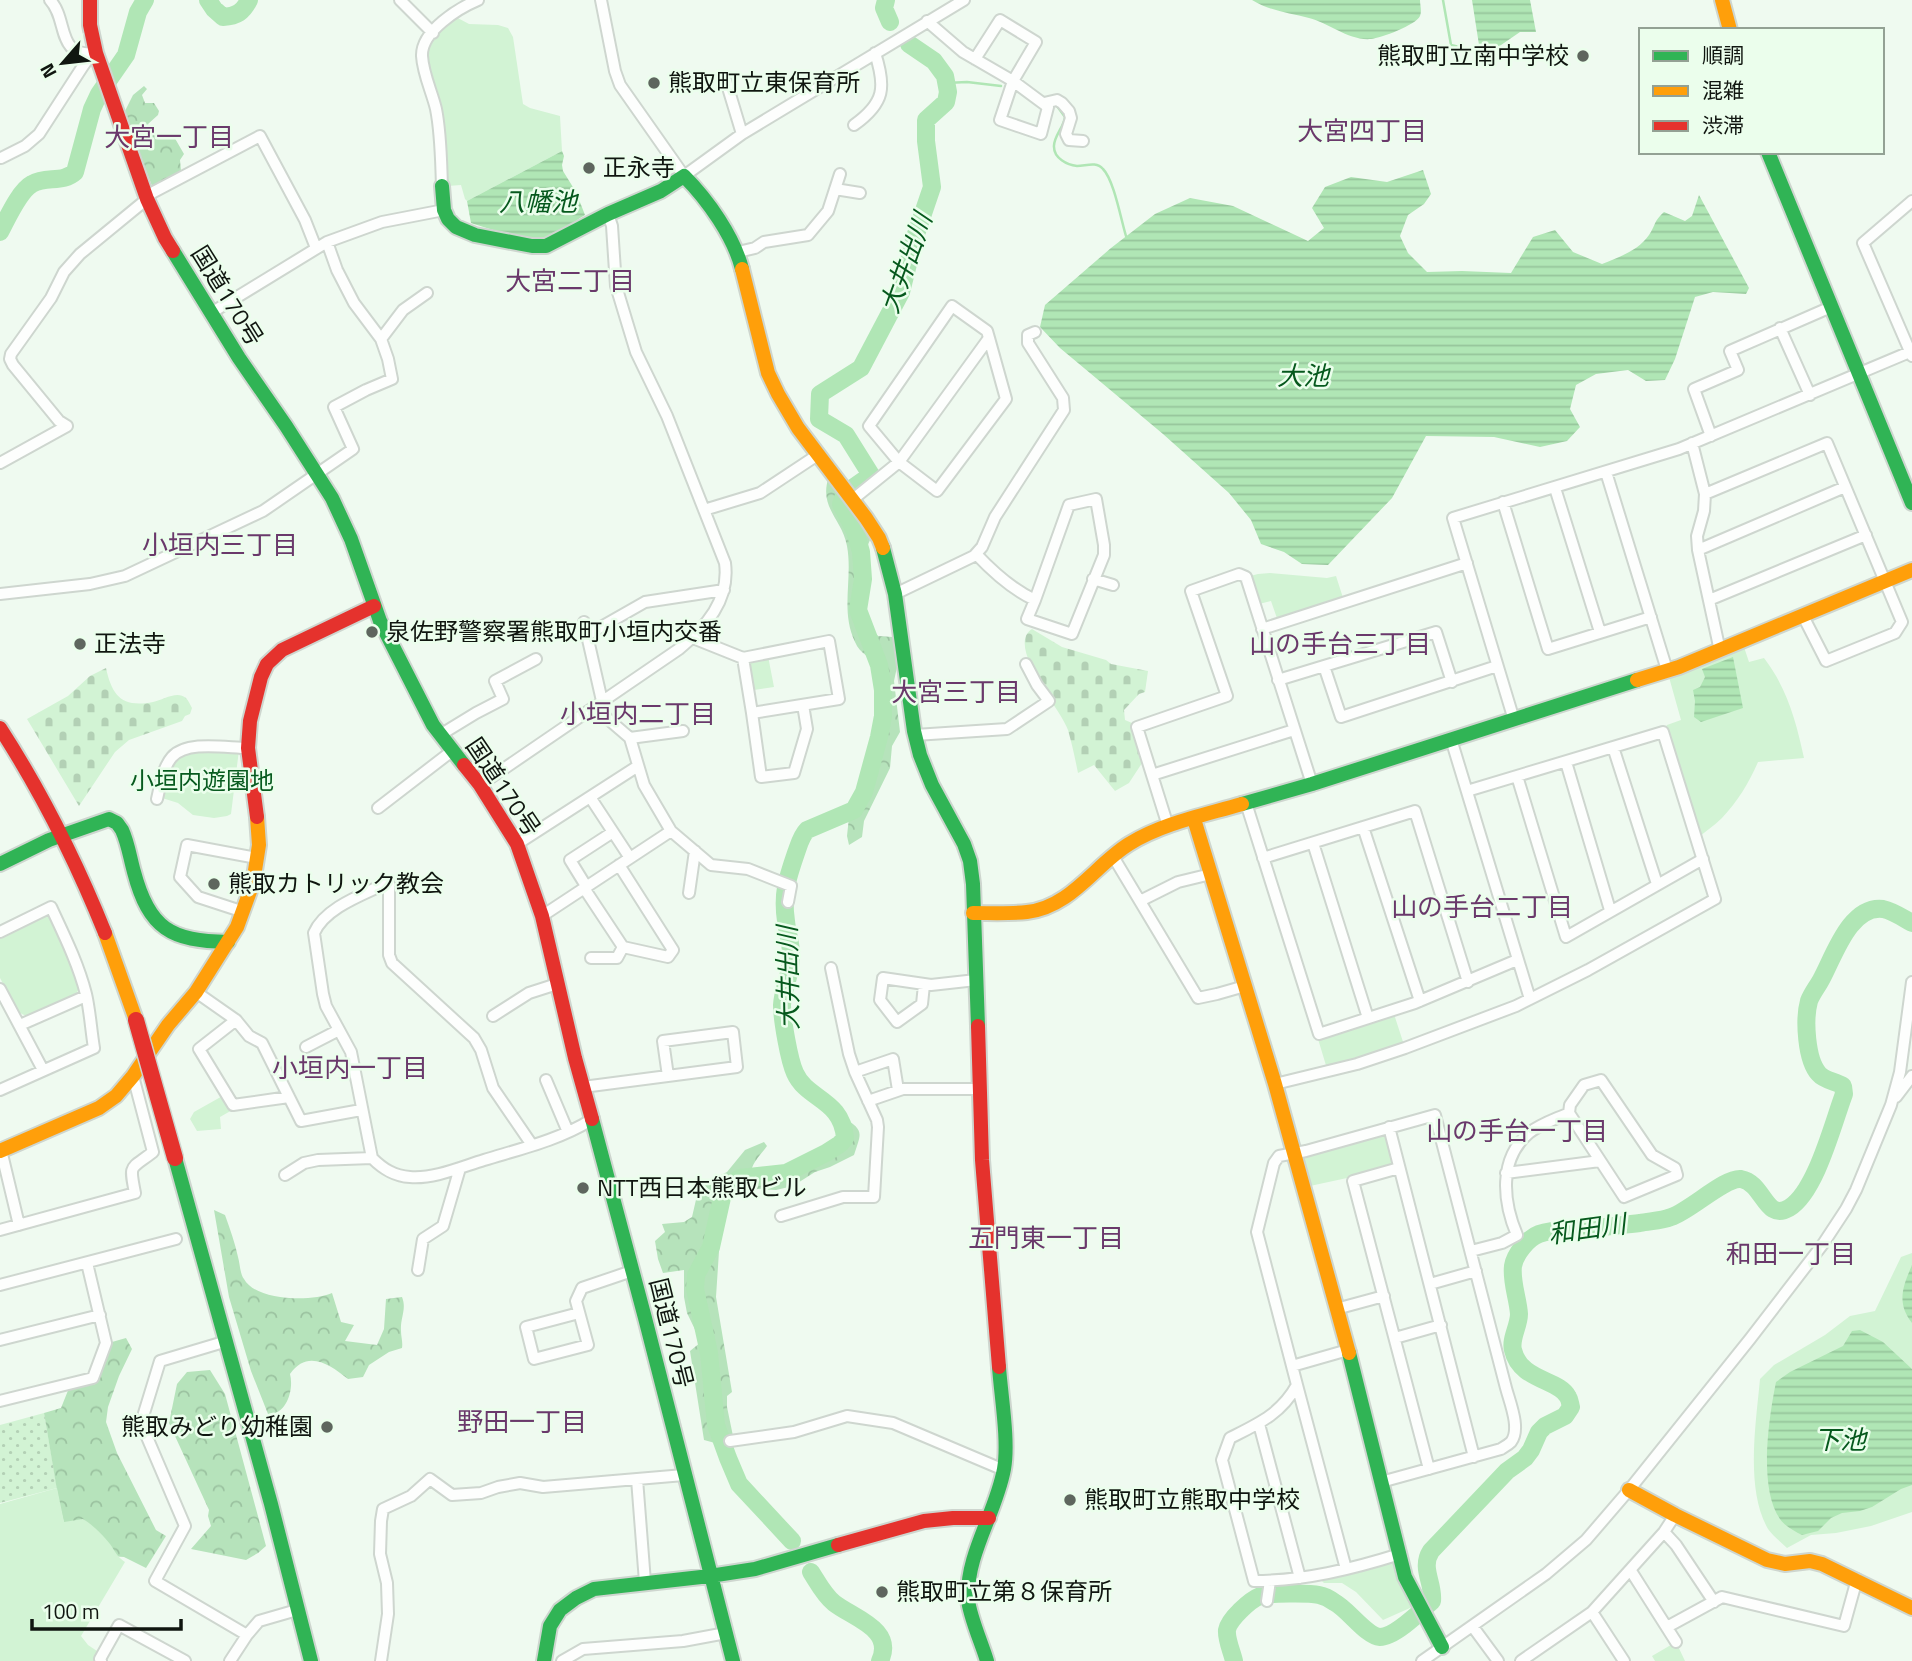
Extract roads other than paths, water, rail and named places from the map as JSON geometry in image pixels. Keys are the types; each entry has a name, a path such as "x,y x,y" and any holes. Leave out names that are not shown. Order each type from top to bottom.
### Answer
{"main road":[{"name":"国道170号","path":"90,0 90,25 97,57 146,197 175,257 317,473 341,516 374,606 426,712 440,735 480,785 517,844 542,916 591,1120 733,1661"},
{"path":"1722,0 1729,28"},
{"path":"1769,154 1859,374 1907,478 1912,503"},
{"path":"442,186 444,210 456,228 475,235 532,246 546,246 608,214 661,191 684,176 708,205 738,252 768,373 778,394 798,428 878,538 886,557 895,594 920,755 970,862 982,1160 1006,1454 1004,1470 969,1573 968,1602 987,1661"},
{"path":"973,913 1029,912 1046,907 1069,895 1127,845 1168,826 1667,670 1912,570"},
{"path":"1,1151 99,1108 116,1096 196,992 228,942 243,912 253,883 258,821 248,748 250,721 261,677 273,656 282,650 374,606"},
{"path":"0,728 63,836 115,957 136,1020 227,1340 311,1661"},
{"path":"0,864 49,840 107,819 117,823 123,832 140,893 162,928 184,940 228,942"},
{"path":"1194,819 1275,1084 1348,1350 1405,1577 1442,1647"},
{"path":"1629,1490 1767,1560 1785,1564 1810,1561 1822,1564 1912,1608"},
{"path":"271,1504 288,1546 322,1661"},
{"path":"544,1661 550,1626 561,1610 594,1589 755,1569 924,1521 989,1518"}],"street":[{"path":"50,0 58,12 62,33 67,42 83,55 97,57"},
{"path":"400,0 433,33"},
{"path":"442,186 438,124 422,55 426,42 451,14 478,0"},
{"path":"601,0 620,85 684,176 742,134 964,0"},
{"path":"927,21 962,52 1013,81 1044,103 1048,107 1041,134 1000,120 1013,81 1036,42 1000,20 975,59"},
{"path":"853,125 869,115 882,91 882,75 875,53"},
{"path":"0,158 25,146 39,134 88,59 97,57"},
{"path":"726,80 742,134"},
{"path":"1044,103 1056,100 1062,103 1071,118 1066,134 1069,140 1083,141"},
{"path":"0,463 67,426 9,359 51,298 64,272 80,254 146,197 260,136 354,303 381,339 388,359 391,379 334,407 353,449 263,511 125,576 90,584 0,594"},
{"path":"738,252 755,248 764,242 808,235 828,211 840,174"},
{"path":"835,189 860,193"},
{"path":"1514,720 1453,518 1679,449 1911,353 1863,243 1912,201"},
{"path":"211,313 321,245 382,222 444,210"},
{"path":"480,785 693,638 714,613 724,590 727,576 725,563 667,416 636,352 616,286 612,226 608,214"},
{"path":"381,339 403,310 427,293"},
{"path":"952,306 987,331 1006,399 937,491 900,462 869,426 952,306"},
{"path":"1711,436 1693,389 1738,370 1730,351 1831,307"},
{"path":"1780,328 1810,395"},
{"path":"895,594 961,564 976,554 982,547 995,517 1064,410 1063,398 1028,343 1028,335 1035,332"},
{"path":"852,500 900,462 989,338"},
{"path":"1692,443 1705,494 1704,511 1697,536 1698,550 1720,650"},
{"path":"1705,494 1827,443 1902,622 1895,633 1826,661 1803,616"},
{"path":"704,510 760,493 819,454"},
{"path":"1606,472 1667,670"},
{"path":"1698,550 1845,486"},
{"path":"1555,488 1600,632"},
{"path":"1096,499 1104,555 1072,634 1027,619 1035,600 1069,505 1096,499"},
{"path":"1503,502 1548,649 1651,617"},
{"path":"1709,600 1866,535"},
{"path":"976,554 1020,593 1035,600"},
{"path":"1262,629 1466,563"},
{"path":"1168,826 1137,727 1227,696 1191,592 1239,575 1246,577 1312,783"},
{"path":"1094,579 1113,585"},
{"path":"587,635 645,602 724,590"},
{"path":"584,622 598,704 630,738 644,785 671,831 711,865 747,869 786,884 788,902"},
{"path":"1278,680 1436,632 1452,682"},
{"path":"693,638 743,658 830,641 839,699 752,713"},
{"path":"743,658 761,777 794,772 807,729 803,705"},
{"path":"440,735 503,699 495,681 536,659"},
{"path":"915,735 1007,729 1049,701 1037,685 1027,664"},
{"path":"1324,666 1341,717 1497,666"},
{"path":"1152,775 1294,730"},
{"path":"630,738 683,731"},
{"path":"1275,1084 1338,1069 1405,1048 1530,999 1715,900 1662,732 1467,791"},
{"path":"1451,739 1530,999"},
{"path":"157,799 165,771 172,757 180,752 190,747 248,748"},
{"path":"1613,747 1657,884"},
{"path":"378,808 452,751"},
{"path":"1566,762 1610,911"},
{"path":"517,844 638,766"},
{"path":"1517,776 1566,937 1703,859"},
{"path":"590,797 630,858"},
{"path":"1246,803 1319,1034 1420,1002 1517,960"},
{"path":"1263,858 1415,811 1468,982"},
{"path":"1363,827 1420,1002"},
{"path":"542,916 671,831"},
{"path":"613,832 570,860 623,947 668,957 673,950 618,865"},
{"path":"1313,842 1368,1018"},
{"path":"243,912 198,897 188,888 180,877 187,845 257,858"},
{"path":"689,893 695,851"},
{"path":"1114,858 1198,998 1245,986"},
{"path":"1140,901 1178,882 1211,874"},
{"path":"532,1145 494,1088 474,1038 392,963 389,954 389,882 328,913 314,933 323,995 326,1006 351,1052 372,1158 390,1173 413,1178 424,1177 532,1145 591,1120"},
{"path":"0,932 51,907 70,948 86,996 94,1048 0,1090"},
{"path":"591,958 617,958 623,947"},
{"path":"781,1216 843,1197 874,1197 878,1128 849,1054 831,968"},
{"path":"924,985 922,1004 897,1021 880,1000 883,978 924,985 976,979"},
{"path":"1422,1661 1473,1627 1575,1551 1629,1490 1824,1244 1856,1190 1891,1105 1900,1072 1912,982"},
{"path":"493,1016 529,993 557,984"},
{"path":"0,989 43,1070"},
{"path":"196,992 236,1020 249,1035 262,1043 301,1121 361,1110"},
{"path":"20,1025 86,996"},
{"path":"236,1020 199,1049 233,1105 289,1097"},
{"path":"306,1047 340,1030"},
{"path":"583,1087 668,1076 737,1067 733,1032 663,1041 668,1076"},
{"path":"855,1072 893,1059 898,1090"},
{"path":"0,1230 135,1193 131,1171 134,1164 153,1152 133,1076"},
{"path":"1891,1105 1912,1076"},
{"path":"546,1080 568,1132"},
{"path":"1601,1080 1652,1155 1675,1168 1677,1175 1624,1197 1600,1161 1569,1113 1570,1105 1584,1085 1601,1080"},
{"path":"868,1101 898,1090 980,1089"},
{"path":"1471,1251 1502,1243 1517,1235 1506,1200 1506,1173 1510,1159 1529,1133 1569,1113"},
{"path":"1346,1569 1257,1232 1274,1163 1279,1156 1435,1115 1515,1432 1511,1442 1501,1449 1381,1482"},
{"path":"1389,1127 1474,1457"},
{"path":"1,1151 19,1225"},
{"path":"285,1175 304,1163 318,1160 372,1158"},
{"path":"1506,1173 1600,1161"},
{"path":"418,1269 423,1239 443,1226 460,1167"},
{"path":"1399,1168 1353,1181 1429,1469"},
{"path":"0,1285 176,1239"},
{"path":"0,1401 93,1378 106,1343 87,1263"},
{"path":"579,1313 526,1327 534,1359 588,1345 576,1301 582,1288 632,1271"},
{"path":"1430,1284 1476,1271"},
{"path":"1336,1309 1384,1296"},
{"path":"0,1340 100,1315"},
{"path":"1395,1338 1440,1325"},
{"path":"227,1340 160,1361 141,1423 185,1527 155,1581 247,1635"},
{"path":"1292,1366 1348,1350"},
{"path":"1297,1385 1289,1400 1259,1424 1230,1438 1222,1460 1254,1581 1270,1585 1400,1554"},
{"path":"730,1441 794,1432 847,1416 893,1423 1004,1470"},
{"path":"1259,1424 1300,1578"},
{"path":"381,1661 388,1614 387,1583 380,1553 383,1508 411,1496 430,1479 452,1495 481,1493 520,1483 543,1487 684,1475"},
{"path":"637,1479 645,1582"},
{"path":"1521,1661 1592,1612 1631,1571 1675,1515"},
{"path":"1664,1532 1676,1545 1714,1602"},
{"path":"1631,1571 1676,1642"},
{"path":"1667,1627 1722,1597 1844,1626 1857,1579"},
{"path":"1267,1601 1270,1585"},
{"path":"230,1661 259,1621 297,1610"},
{"path":"1592,1612 1619,1659"},
{"path":"101,1661 119,1625 185,1661"},
{"path":"1473,1627 1498,1661"},
{"path":"562,1661 583,1649 683,1641 726,1633"}],"water":[{"path":"1252,0 1420,0 1421,12 1417,20 1398,30 1376,38 1363,39 1347,35 1317,20 1273,9"},
{"path":"1472,0 1530,0 1536,32 1520,32 1488,54 1472,50 1479,45"},
{"name":"八幡池","path":"562,151 563,171 576,192 585,215 556,234 539,238 509,234 471,223 467,201"},
{"name":"大池","path":"1423,170 1431,194 1424,204 1408,215 1400,236 1408,253 1427,272 1511,273 1533,237 1555,230 1573,252 1602,264 1639,245 1664,212 1685,221 1692,216 1699,195 1749,288 1746,294 1713,292 1695,297 1675,359 1665,380 1646,381 1628,370 1596,374 1576,385 1570,409 1580,427 1567,441 1540,447 1494,437 1426,436 1392,498 1328,565 1302,564 1284,552 1261,544 1251,520 1229,493 1060,348 1040,327 1045,305 1111,248 1155,214 1190,198 1233,206 1308,241 1324,228 1312,208 1325,187 1351,177 1387,182"},
{"path":"1733,657 1743,708 1701,722 1694,717 1693,690 1700,687 1705,677 1702,669"},
{"path":"1912,1265 1912,1323 1904,1308 1903,1294"},
{"name":"下池","path":"1860,1330 1883,1342 1912,1369 1912,1485 1872,1507 1831,1518 1818,1531 1802,1535 1780,1519 1769,1489 1767,1452 1776,1382 1790,1372 1843,1346 1852,1331"}],"waterway":[{"path":"0,232 27,188 37,182 65,177 75,172 92,109 126,55 138,12 145,0"},
{"path":"208,0 223,17 239,13 249,0"},
{"name":"大井出川","path":"886,0 884,8 890,22"},
{"path":"1443,0 1451,45 1472,50"},
{"name":"大井出川","path":"851,489 871,475 846,435 819,419 820,394 861,368 901,292 914,240 932,187 926,120 946,102 948,92 945,76 934,61 909,44"},
{"path":"946,83 967,82 1001,86"},
{"path":"1057,106 1065,117 1054,143 1056,154 1069,164 1094,165 1103,169 1114,191 1126,236"},
{"name":"大井出川","path":"792,1541 739,1484 728,1458 716,1425 709,1353 695,1289 696,1275 711,1247 723,1193 729,1185 740,1178 786,1173 826,1153 845,1138 838,1115 807,1089 795,1073 786,1039 782,1005 791,958 785,894 799,844 807,830 854,810 864,792 883,716 879,665 858,610 863,579 861,552 855,531 841,504 843,498"},
{"name":"和田川","path":"1234,1661 1227,1630 1240,1610 1260,1596 1323,1596 1339,1605 1369,1632 1380,1637 1393,1633 1432,1601 1427,1570 1431,1551 1507,1471 1525,1458 1539,1432 1565,1416 1571,1407 1569,1398 1557,1386 1523,1368 1513,1350 1519,1314 1513,1266 1519,1252 1526,1243 1544,1232 1640,1223 1679,1214 1734,1180 1749,1182 1775,1210 1789,1208 1799,1200 1815,1173 1844,1094 1843,1086 1821,1076 1811,1059 1807,1028 1810,998 1838,945 1852,923 1861,915 1871,910 1883,909 1912,923"},
{"name":"大井出川","path":"811,1572 830,1600 877,1633 883,1650 880,1661"}],"place":[{"name":"熊取町立南中学校","path":"1583,56"},
{"name":"熊取町立東保育所","path":"654,83"},
{"name":"正永寺","path":"589,168"},
{"name":"泉佐野警察署熊取町小垣内交番","path":"372,632"},
{"name":"正法寺","path":"80,644"},
{"name":"熊取カトリック教会","path":"214,884"},
{"name":"NTT西日本熊取ビル","path":"583,1188"},
{"name":"熊取みどり幼稚園","path":"327,1427"},
{"name":"熊取町立熊取中学校","path":"1070,1500"},
{"name":"熊取町立第８保育所","path":"882,1592"}],"district":[{"name":"大宮四丁目","path":"1362,131"},
{"name":"大宮一丁目","path":"169,137"},
{"name":"大宮二丁目","path":"570,281"},
{"name":"小垣内三丁目","path":"220,545"},
{"name":"山の手台三丁目","path":"1340,644"},
{"name":"大宮三丁目","path":"956,692"},
{"name":"小垣内二丁目","path":"638,714"},
{"name":"山の手台二丁目","path":"1482,907"},
{"name":"小垣内一丁目","path":"350,1068"},
{"name":"山の手台一丁目","path":"1517,1131"},
{"name":"五門東一丁目","path":"1046,1238"},
{"name":"和田一丁目","path":"1791,1254"},
{"name":"野田一丁目","path":"522,1422"}],"park label":[{"name":"小垣内遊園地","path":"202,781"}]}
